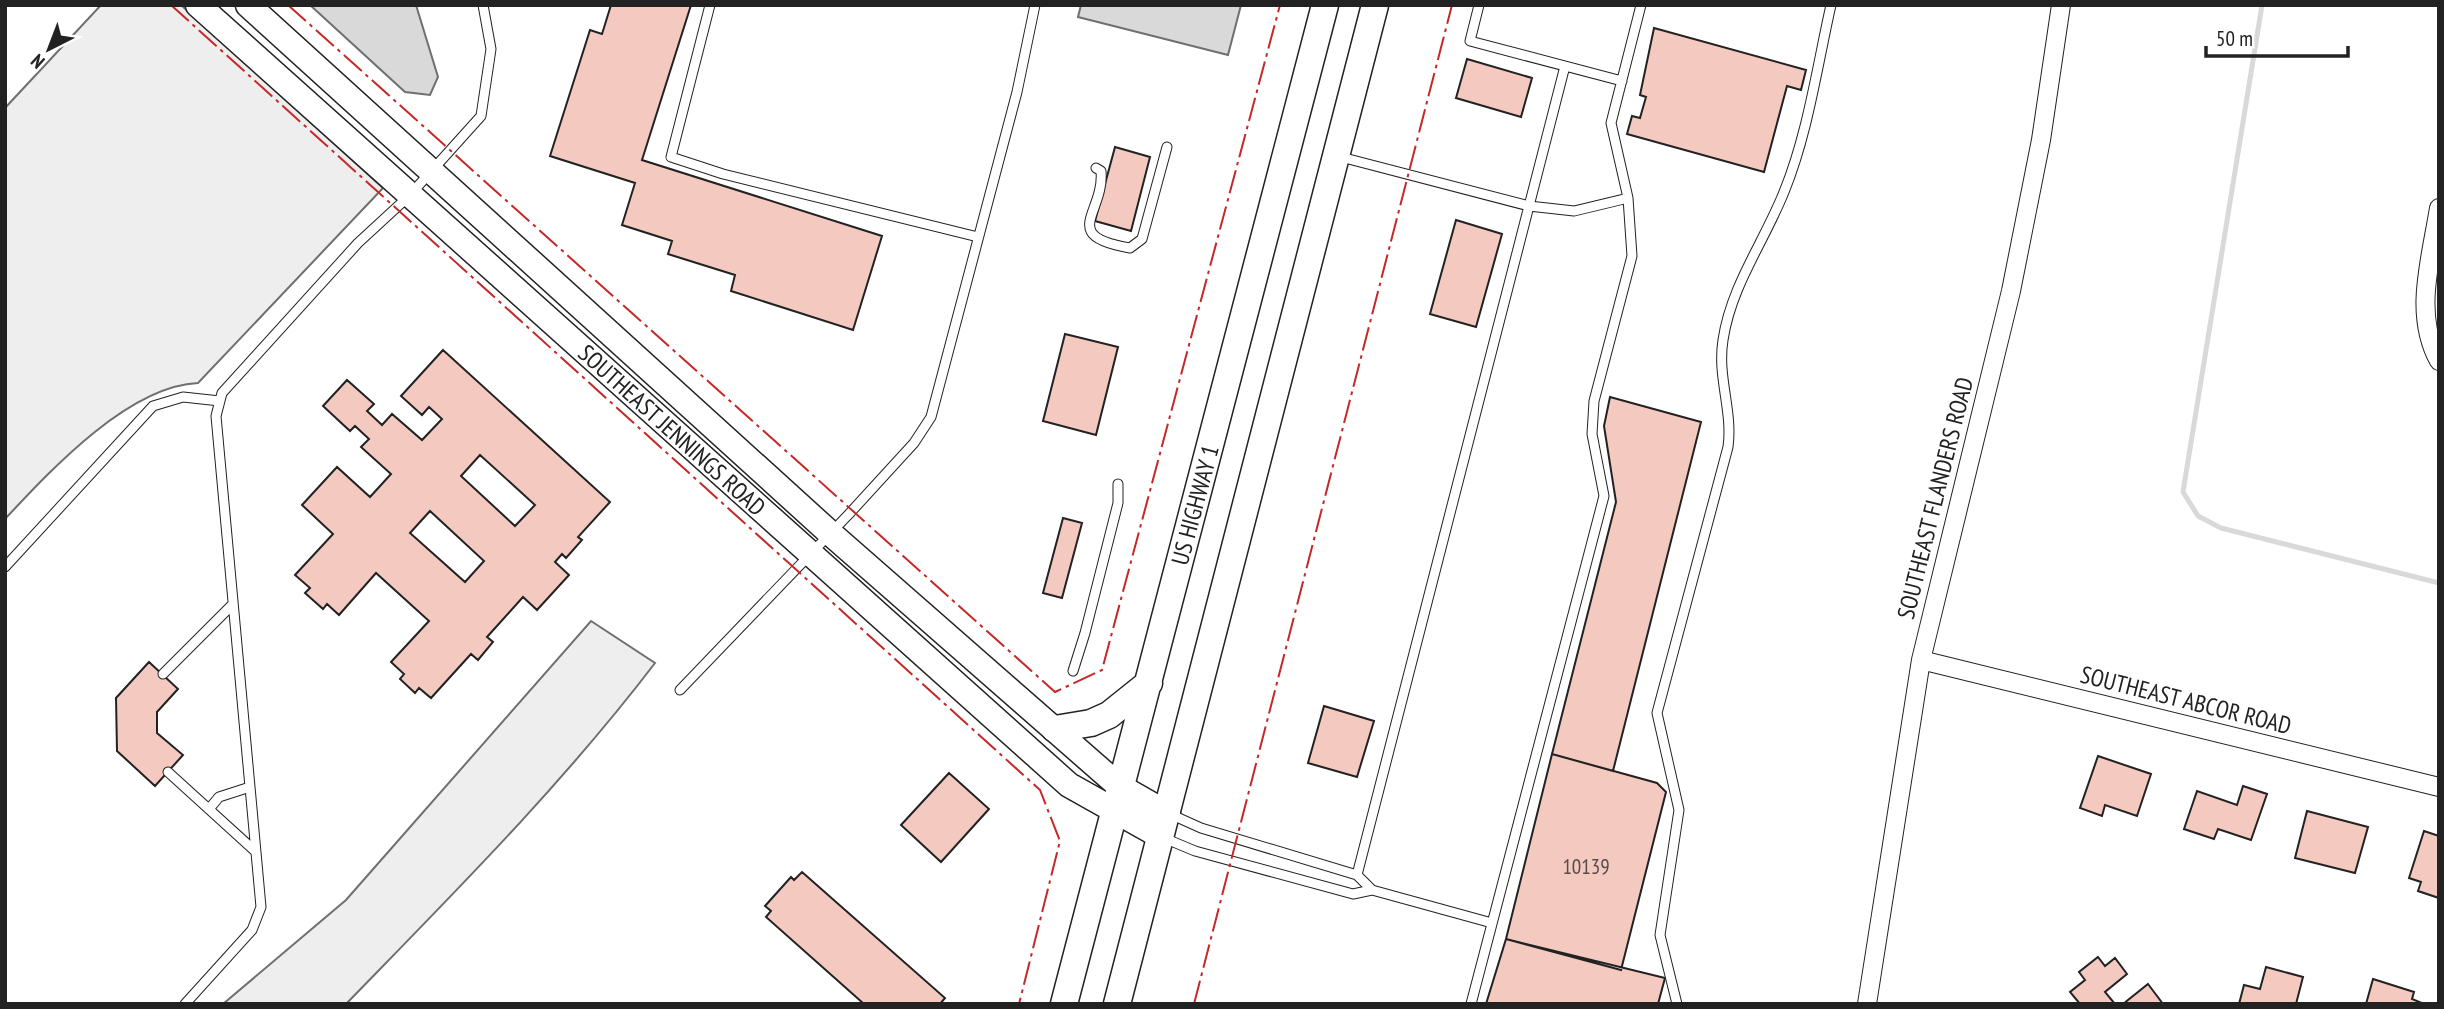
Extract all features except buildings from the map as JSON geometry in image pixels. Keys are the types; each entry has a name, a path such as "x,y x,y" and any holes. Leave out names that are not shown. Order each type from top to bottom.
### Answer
{"main road":[{"name":"US HIGHWAY 1","path":"1064,1004 1325,5"},
{"name":"US HIGHWAY 1","path":"1116,1004 1375,5"},
{"path":"1055,729 1091,723 1109,715 1149,683"}],"street":[{"name":"SOUTHEAST JENNINGS ROAD","path":"198,5 1069,785 1113,812 1164,825"},
{"name":"SOUTHEAST JENNINGS ROAD","path":"248,5 830,534 1164,825"},
{"name":"SOUTHEAST FLANDERS ROAD","path":"1867,1004 1921,660 2011,291 2041,141 2061,5"},
{"path":"2439,208 2424,306 2428,341 2439,361"},
{"name":"SOUTHEAST ABCOR ROAD","path":"1921,660 2439,787"}],"lane":[{"path":"185,1004 252,930 261,907 216,416 222,393 330,273 409,196 481,116 491,49 483,5"},
{"path":"710,5 671,158 723,174 978,237"},
{"path":"680,690 914,443 931,417 1017,92 1035,5"},
{"path":"1479,5 1470,41 1622,81"},
{"path":"1471,1004 1604,496 1592,434 1594,401 1632,257 1628,198 1611,123 1641,5"},
{"path":"1677,1004 1660,935 1679,810 1657,713 1728,447 1731,427 1722,383 1723,340 1744,271 1784,194 1799,147 1831,5"},
{"path":"1357,874 1565,66"},
{"path":"1096,168 1101,171 1102,180 1090,222 1094,236 1103,243 1130,248 1142,239 1167,147"},
{"path":"1336,156 1529,206 1574,211 1628,198"},
{"path":"5,567 153,406 183,397 220,401"},
{"path":"1073,671 1114,516 1118,484"},
{"path":"163,674 233,604"},
{"path":"168,772 256,852"},
{"path":"209,809 219,797 250,787"},
{"path":"1164,825 1195,851 1353,894 1372,890 1492,923"},
{"path":"1164,825 1201,828 1357,874 1372,890"}],"shaded area":[{"path":"101,5 181,5 383,188 198,383 171,388 118,415 67,456 5,519 5,108"},
{"path":"310,5 416,5 438,77 430,95 405,92"},
{"path":"1081,5 1241,5 1228,55 1078,17"},
{"path":"591,621 655,663 545,796 466,880 346,1004 223,1004 346,900"}],"waterway":[{"path":"2262,5 2183,492 2198,516 2221,528 2439,583"}],"power":[{"path":"171,5 1040,790 1060,841 1019,1004"},
{"path":"288,5 1055,692 1102,670 1280,5"},
{"path":"1194,1004 1452,5"}]}
